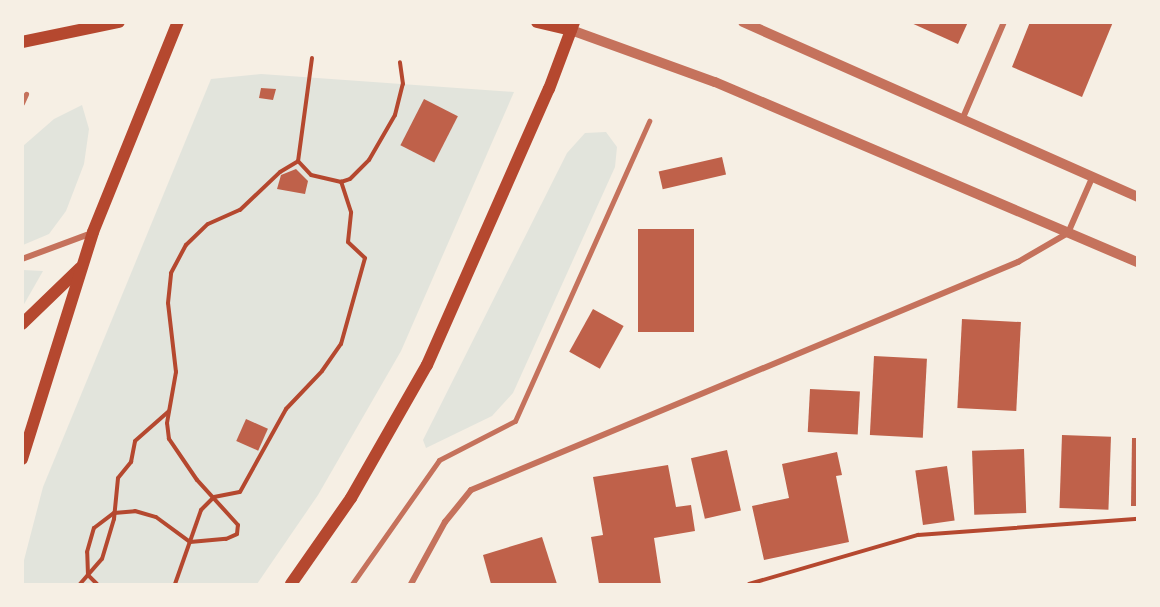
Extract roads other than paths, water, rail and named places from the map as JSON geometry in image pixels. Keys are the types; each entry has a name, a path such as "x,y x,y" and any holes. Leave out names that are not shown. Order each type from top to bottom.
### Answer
{"main road":[{"path":"22,42 119,22"},
{"path":"22,459 93,232 178,22"},
{"path":"291,585 351,498 427,365 573,26 537,22"},
{"path":"22,324 81,267"}],"street":[{"path":"743,22 1137,197"},
{"path":"962,121 1004,22"},
{"path":"573,26 715,82 1137,262"},
{"path":"22,103 26,94"},
{"path":"352,585 439,460 515,421 650,121"},
{"path":"411,585 445,522 471,490 991,274 1068,233 1092,178"},
{"path":"22,259 93,232"}]}
